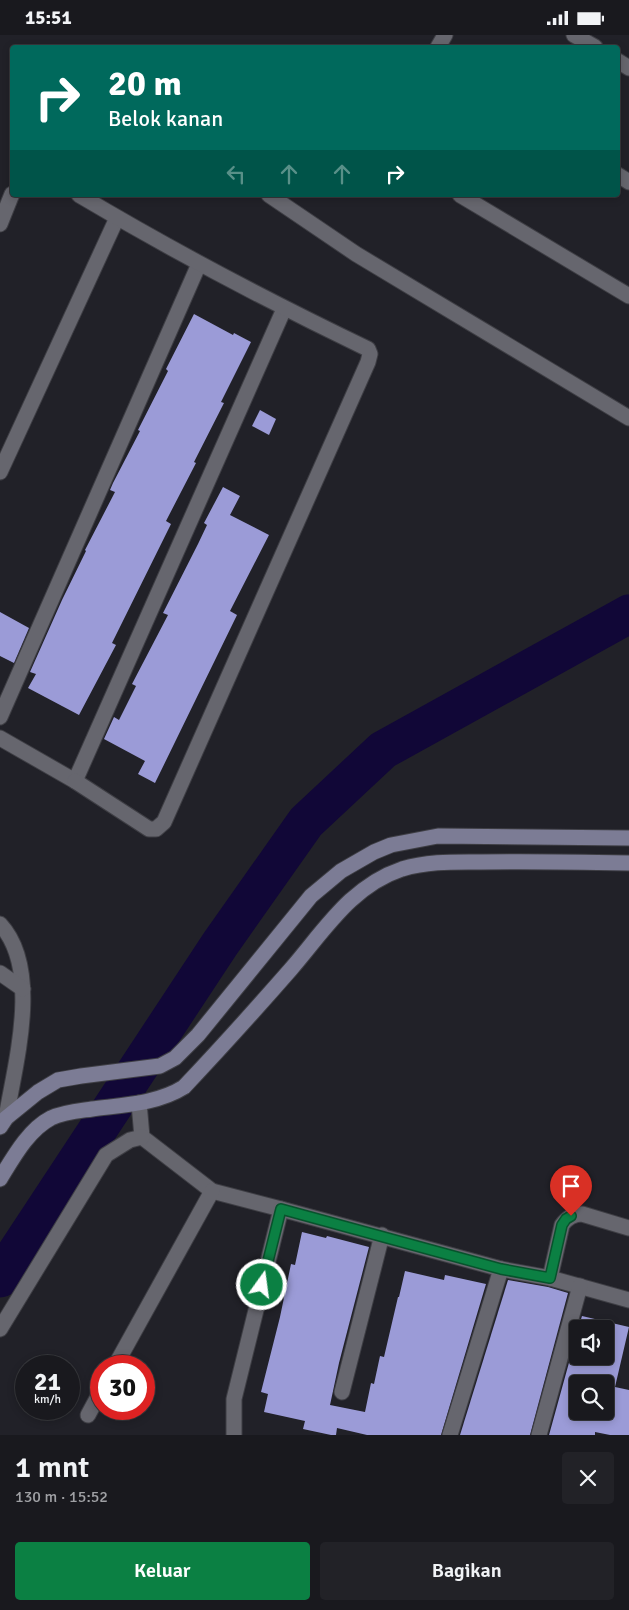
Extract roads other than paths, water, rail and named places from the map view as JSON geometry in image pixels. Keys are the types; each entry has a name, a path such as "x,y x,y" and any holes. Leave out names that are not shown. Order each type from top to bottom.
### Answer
{"street":[{"path":"574,35 592,45"},
{"path":"0,224 11,197"},
{"path":"0,737 75,781 149,829 154,830 164,823 187,775 369,358 368,349 284,309 199,264 82,197"},
{"path":"272,197 356,254 629,419"},
{"path":"463,197 629,296"},
{"path":"0,472 117,218"},
{"path":"0,717 199,264"},
{"path":"75,781 284,309"},
{"path":"3,1122 47,1086 58,1080 160,1066 175,1057 198,1035 311,896 341,871 374,852 391,845 438,836 629,838"},
{"path":"0,1179 16,1152 37,1129 50,1119 68,1112 132,1104 167,1096 184,1087 292,967 341,908 364,888 385,876 402,869 434,863 509,861 629,863"},
{"path":"0,924 12,941 20,968 23,989 21,1031 3,1122"},
{"path":"0,973 23,989"},
{"path":"132,1104 142,1137 212,1191 382,1235 501,1269 550,1278 629,1300"},
{"path":"0,1329 106,1155 130,1140 142,1137"},
{"path":"121,1355 212,1191"},
{"path":"234,1435 234,1399 281,1209"},
{"path":"550,1278 562,1225 566,1219 582,1214 629,1228"},
{"path":"342,1392 382,1235"},
{"path":"450,1435 501,1269"},
{"path":"539,1435 580,1286"},
{"path":"88,1415 90,1411"}],"waterway":[{"path":"0,1278 220,944 306,822 383,750 629,614"}]}
